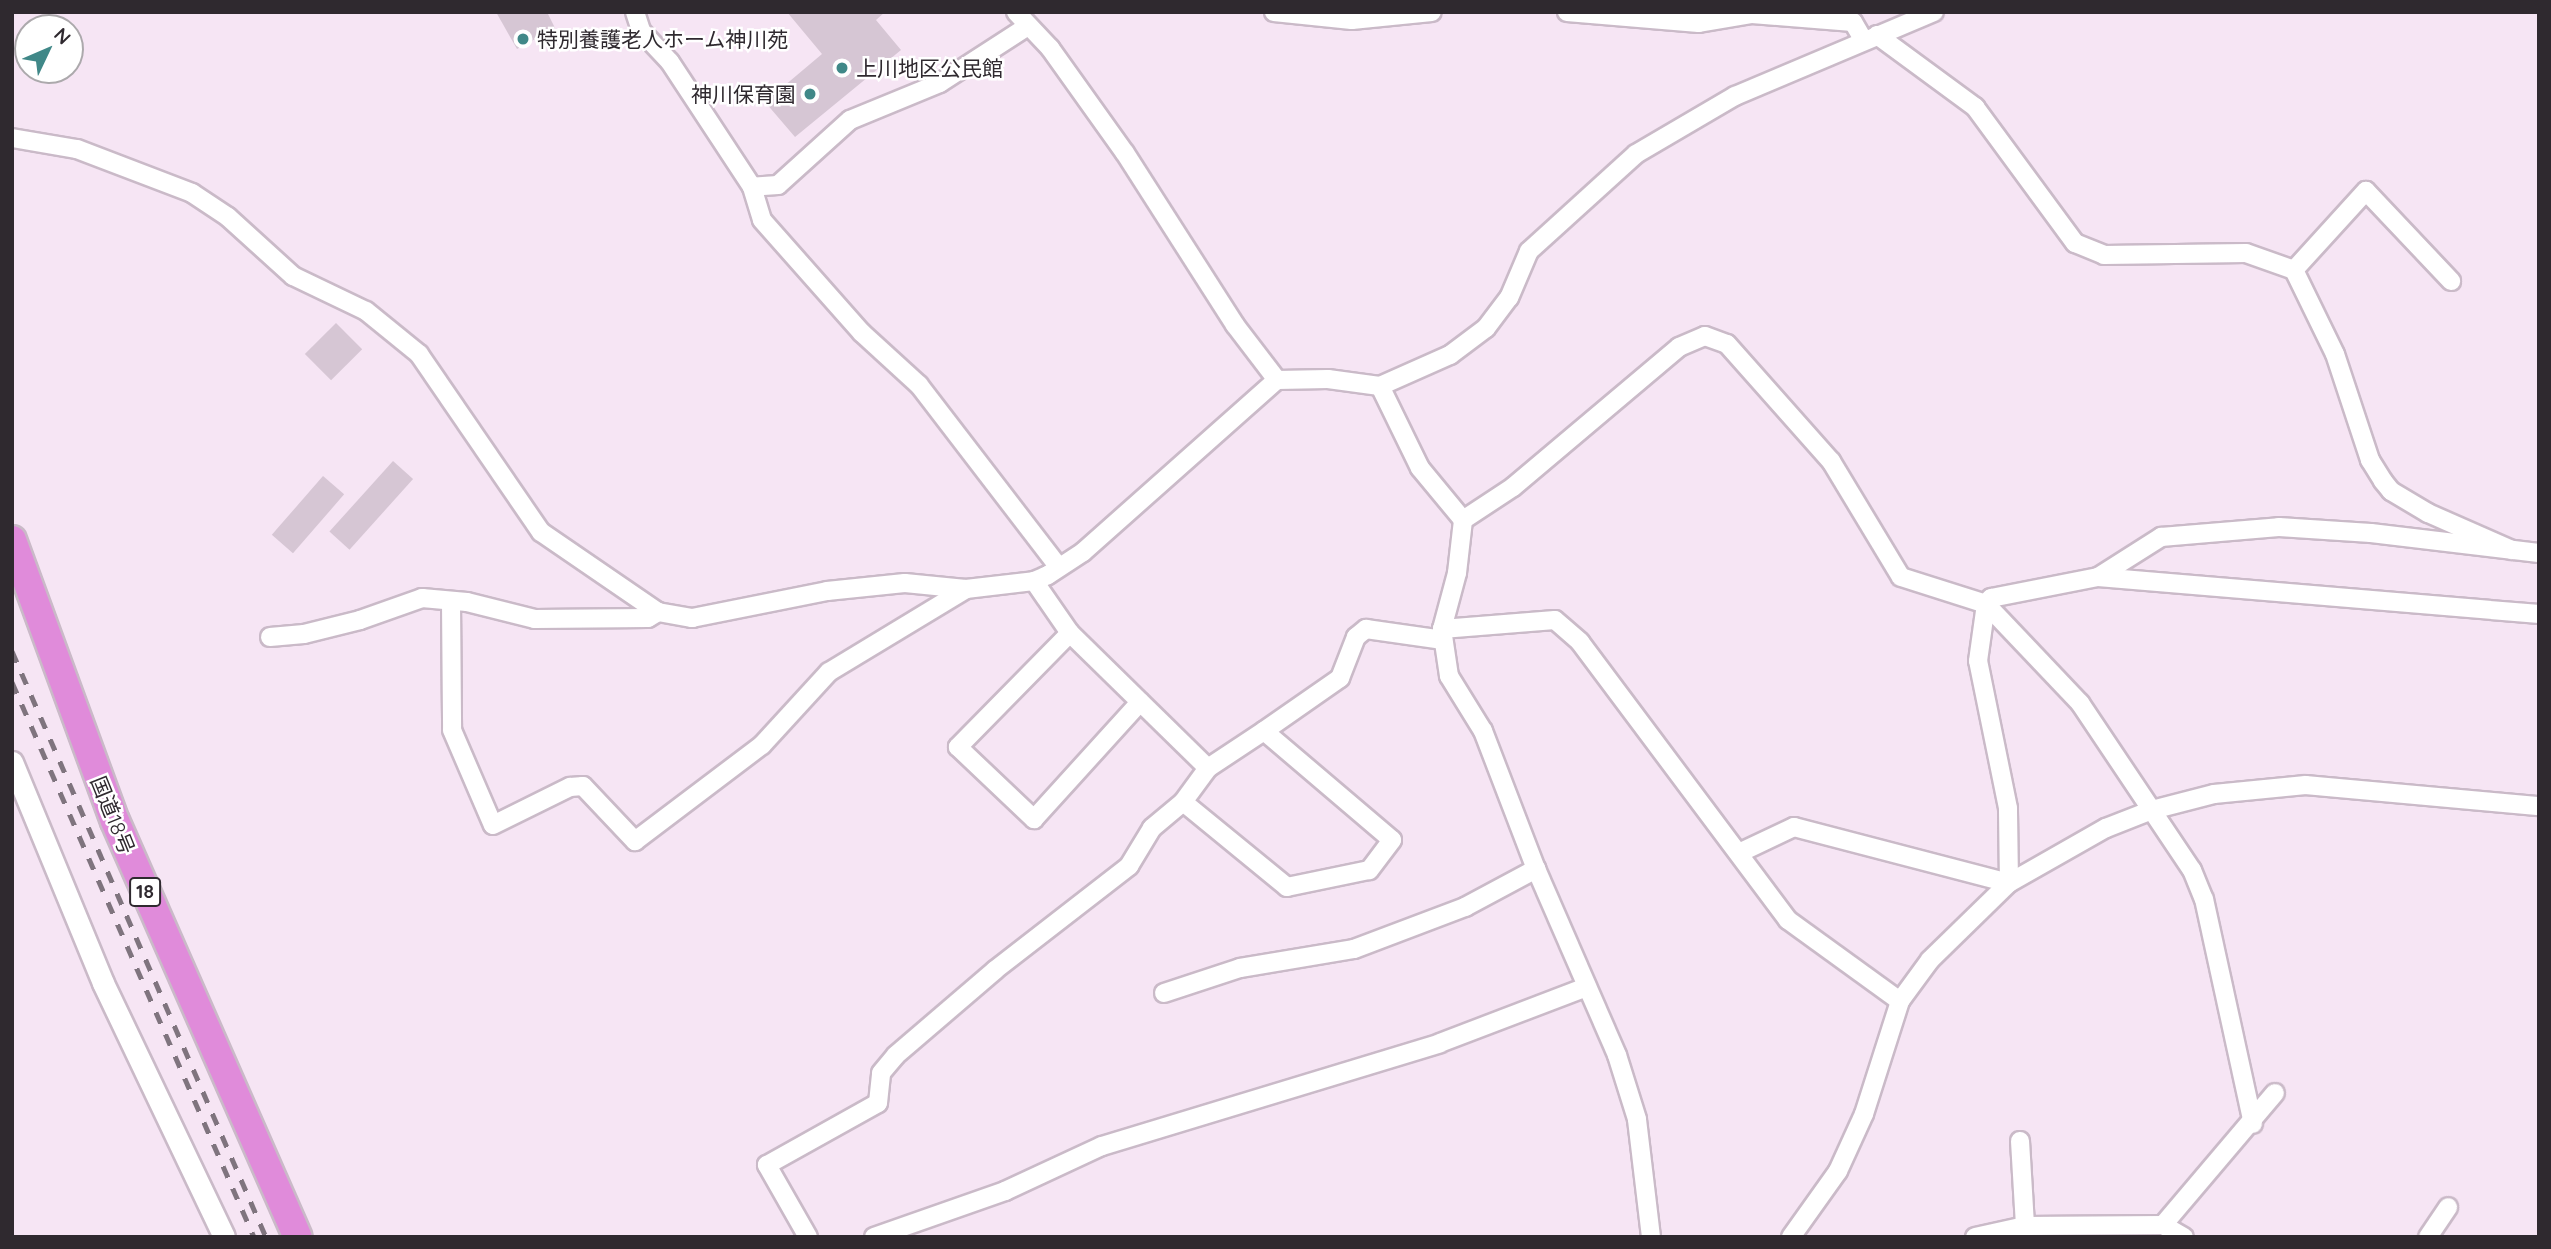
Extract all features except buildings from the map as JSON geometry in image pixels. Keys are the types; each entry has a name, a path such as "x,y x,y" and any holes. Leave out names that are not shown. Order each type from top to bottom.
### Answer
{"highway":[{"name":"国道18号","path":"12,540 115,821 298,1237"}],"street":[{"path":"635,12 640,32 670,62 752,187 762,220 862,332 919,385 1058,566"},
{"path":"1016,12 1050,48 1125,153 1235,325 1277,380"},
{"path":"1275,12 1352,20 1432,12"},
{"path":"1567,12 1699,23 1752,14 1853,22 1870,37 1975,107 2075,243 2104,255 2246,253 2294,270 2335,354 2370,460 2382,481 2391,491 2428,513 2512,550"},
{"path":"12,138 78,149 192,193 228,217 293,276 366,311 419,354 541,532 658,612 692,618 814,593 905,583 966,589 1034,581 1083,552 1277,380 1328,379 1380,386 1450,355 1486,328 1508,298 1529,251 1636,154 1735,96 1934,12"},
{"path":"752,187 778,185 842,126 940,83 1028,26"},
{"path":"2294,270 2366,191 2451,281"},
{"path":"1463,520 1513,487 1679,347 1705,336 1727,344 1830,461 1901,577 1986,604 2080,703 2192,870 2204,899 2253,1124"},
{"path":"1380,386 1420,468 1463,520 1457,573 1442,634 1449,676 1483,731 1536,869 1587,987 1637,1119 1651,1237"},
{"path":"2098,577 2161,537 2278,527 2371,533 2539,553"},
{"path":"2009,883 2008,808 1978,661 1986,604 1991,597 2038,586 2098,577 2539,614"},
{"path":"1034,581 1070,633 1208,768"},
{"path":"451,603 452,730 493,825 570,787 583,786 635,841 762,745 829,671 966,589"},
{"path":"270,637 338,626 422,598 451,603 467,602 535,619 583,621 648,618 658,612"},
{"path":"808,1237 767,1165 878,1103 881,1073 896,1055 995,970 1129,866 1153,828 1183,802 1208,768 1340,678 1356,637 1366,629 1442,634 1555,620 1580,642 1788,920 1900,1001"},
{"path":"1070,633 958,747 1034,819 1140,702"},
{"path":"1183,802 1287,887 1369,870 1392,840 1264,731"},
{"path":"12,762 103,983 224,1237"},
{"path":"1791,1237 1838,1171 1859,1126 1900,1001 1930,960 2009,883 2106,828 2152,810 2214,794 2306,785 2539,806"},
{"path":"1739,853 1794,827 2009,883"},
{"path":"1164,993 1240,968 1354,949 1465,907 1536,869"},
{"path":"874,1237 1005,1191 1102,1146 1440,1043 1587,987"},
{"path":"2163,1225 2253,1124 2275,1093"},
{"path":"2020,1141 2025,1226"},
{"path":"2428,1237 2448,1208"},
{"path":"1975,1237 2025,1226 2163,1225 2185,1237"}],"railway":[{"path":"12,651 266,1237"},
{"path":"12,682 254,1237"}],"place":[{"name":"特別養護老人ホーム神川苑","path":"523,39"},
{"name":"上川地区公民館","path":"842,68"},
{"name":"神川保育園","path":"810,94"}]}
